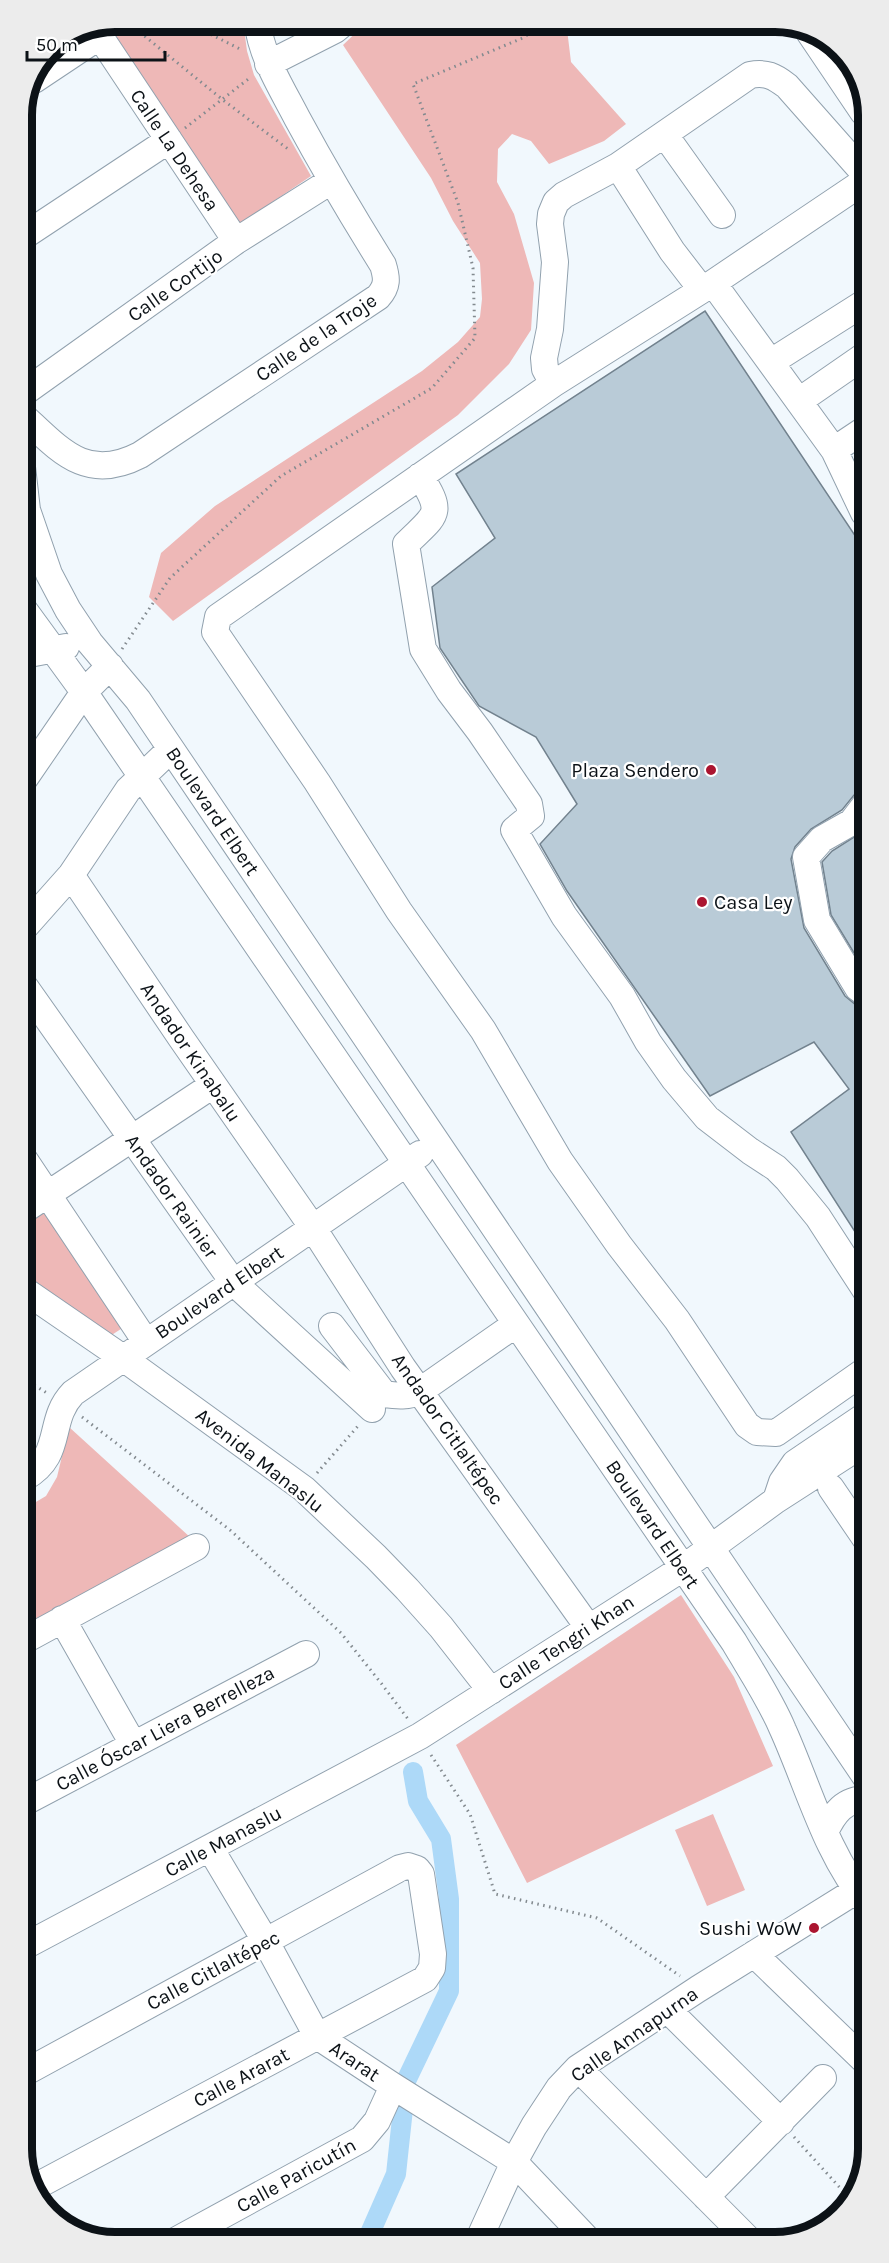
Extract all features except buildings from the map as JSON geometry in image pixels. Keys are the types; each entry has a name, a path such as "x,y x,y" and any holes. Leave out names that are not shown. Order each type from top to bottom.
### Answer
{"street":[{"name":"Calle de la Troje","path":"32,424 71,458 98,466 126,463 378,297 385,289 387,278 383,265 331,181 268,64 259,32"},
{"path":"268,64 331,32"},
{"name":"Calle La Dehesa","path":"98,33 236,241"},
{"path":"42,74 94,34"},
{"path":"817,44 856,102"},
{"path":"553,384 545,369 544,358 550,329 555,262 550,224 556,202 564,195 618,166 750,75 763,73 775,77 787,86 857,165"},
{"path":"665,135 722,215"},
{"path":"32,231 169,140"},
{"path":"618,166 672,250 708,286 771,362 834,450 857,498"},
{"name":"Calle Cortijo","path":"32,387 236,241 331,181"},
{"path":"857,186 708,286 553,384 218,616 215,632 317,782 399,911 483,1030 560,1161 619,1245 677,1320 747,1425 757,1432 777,1433 857,1376"},
{"path":"771,362 857,307"},
{"path":"804,408 857,362"},
{"path":"804,408 857,382"},
{"path":"834,450 857,435"},
{"path":"420,476 434,499 436,507 435,515 406,544 423,649 449,692 480,732 529,804 531,816 514,830 564,916 622,996 648,1042 674,1079 707,1118 750,1151 777,1167 818,1217 857,1277"},
{"name":"Boulevard Elbert","path":"32,530 49,574 90,644 138,700 857,1764"},
{"name":"Boulevard Elbert","path":"32,621 84,692 734,1642 783,1729 825,1832 857,1888"},
{"path":"32,653 90,644"},
{"path":"32,768 84,692 110,666"},
{"path":"32,919 71,875 128,790 171,749"},
{"path":"857,815 852,822 822,839 806,856 817,920 857,986"},
{"name":"Andador Kinabalu","path":"71,875 313,1228"},
{"name":"Andador Rainier","path":"32,997 233,1282 372,1409"},
{"path":"32,1204 213,1085"},
{"name":"Boulevard Elbert","path":"63,1403 73,1393 123,1358 437,1142"},
{"path":"32,1171 146,1342"},
{"name":"Andador Citlaltépec","path":"313,1228 420,1391 588,1627"},
{"name":"Avenida Manaslu","path":"32,1295 123,1358 304,1489 407,1589 441,1627 491,1691"},
{"path":"332,1326 384,1394 411,1395 516,1324"},
{"path":"32,1473 45,1461 51,1449 63,1403"},
{"path":"777,1500 782,1482 795,1463 857,1421"},
{"name":"Calle Tengri Khan","path":"420,1736 712,1549 777,1500 857,1448"},
{"path":"831,1488 857,1523"},
{"path":"32,1636 196,1547"},
{"path":"62,1619 133,1744"},
{"name":"Calle Óscar Liera Berrelleza","path":"32,1798 306,1654"},
{"name":"Calle Manaslu","path":"32,1942 420,1736"},
{"path":"825,1832 831,1820 845,1804 857,1800"},
{"path":"210,1848 266,1942 317,2036"},
{"name":"Calle Citlaltépec","path":"32,2069 400,1868 408,1866 417,1869 421,1874 433,1954"},
{"name":"Calle Annapurna","path":"482,2232 514,2162 547,2105 578,2068 607,2047 754,1954 857,1900"},
{"name":"Calle Ararat","path":"40,2184 425,1979 432,1968 433,1954"},
{"path":"754,1954 857,2053"},
{"path":"668,2010 781,2122"},
{"name":"Ararat","path":"317,2036 514,2162 580,2232"},
{"path":"578,2068 741,2232"},
{"path":"706,2197 823,2078"},
{"name":"Calle Paricutín","path":"193,2231 362,2139 377,2121 393,2086"}],"path":[{"path":"140,32 223,100 295,154"},
{"path":"169,140 268,64 205,32"},
{"path":"110,666 170,578 281,476 432,388 475,338 473,268 458,203 413,84 525,36 529,32"},
{"path":"32,1384 63,1403 230,1530 341,1633 375,1674 420,1736 470,1814 495,1894 597,1918 698,1989"},
{"path":"304,1489 372,1409"},
{"path":"781,2122 845,2193"}],"shaded area":[{"path":"244,32 254,75 311,176 234,228 103,33"},
{"path":"357,32 567,32 571,62 626,124 604,141 549,164 531,141 512,134 498,149 497,182 514,214 534,283 531,330 509,364 458,415 173,621 149,597 161,553 215,506 422,371 458,342 480,317 482,299 480,263 453,221 431,178 343,45"},
{"path":"38,1200 124,1327 107,1338 32,1285 32,1204"},
{"path":"69,1427 191,1538 32,1624 32,1504 46,1496 57,1477"},
{"path":"681,1595 734,1677 773,1766 527,1883 456,1745"},
{"path":"713,1814 745,1890 707,1906 675,1830"}],"waterway":[{"path":"371,2231 396,2174 406,2081 449,1991 449,1899 441,1839 418,1801 413,1772"}],"place":[{"name":"Plaza Sendero","path":"711,770"},
{"name":"Casa Ley","path":"702,902"},
{"name":"Sushi WoW","path":"814,1928"}]}
